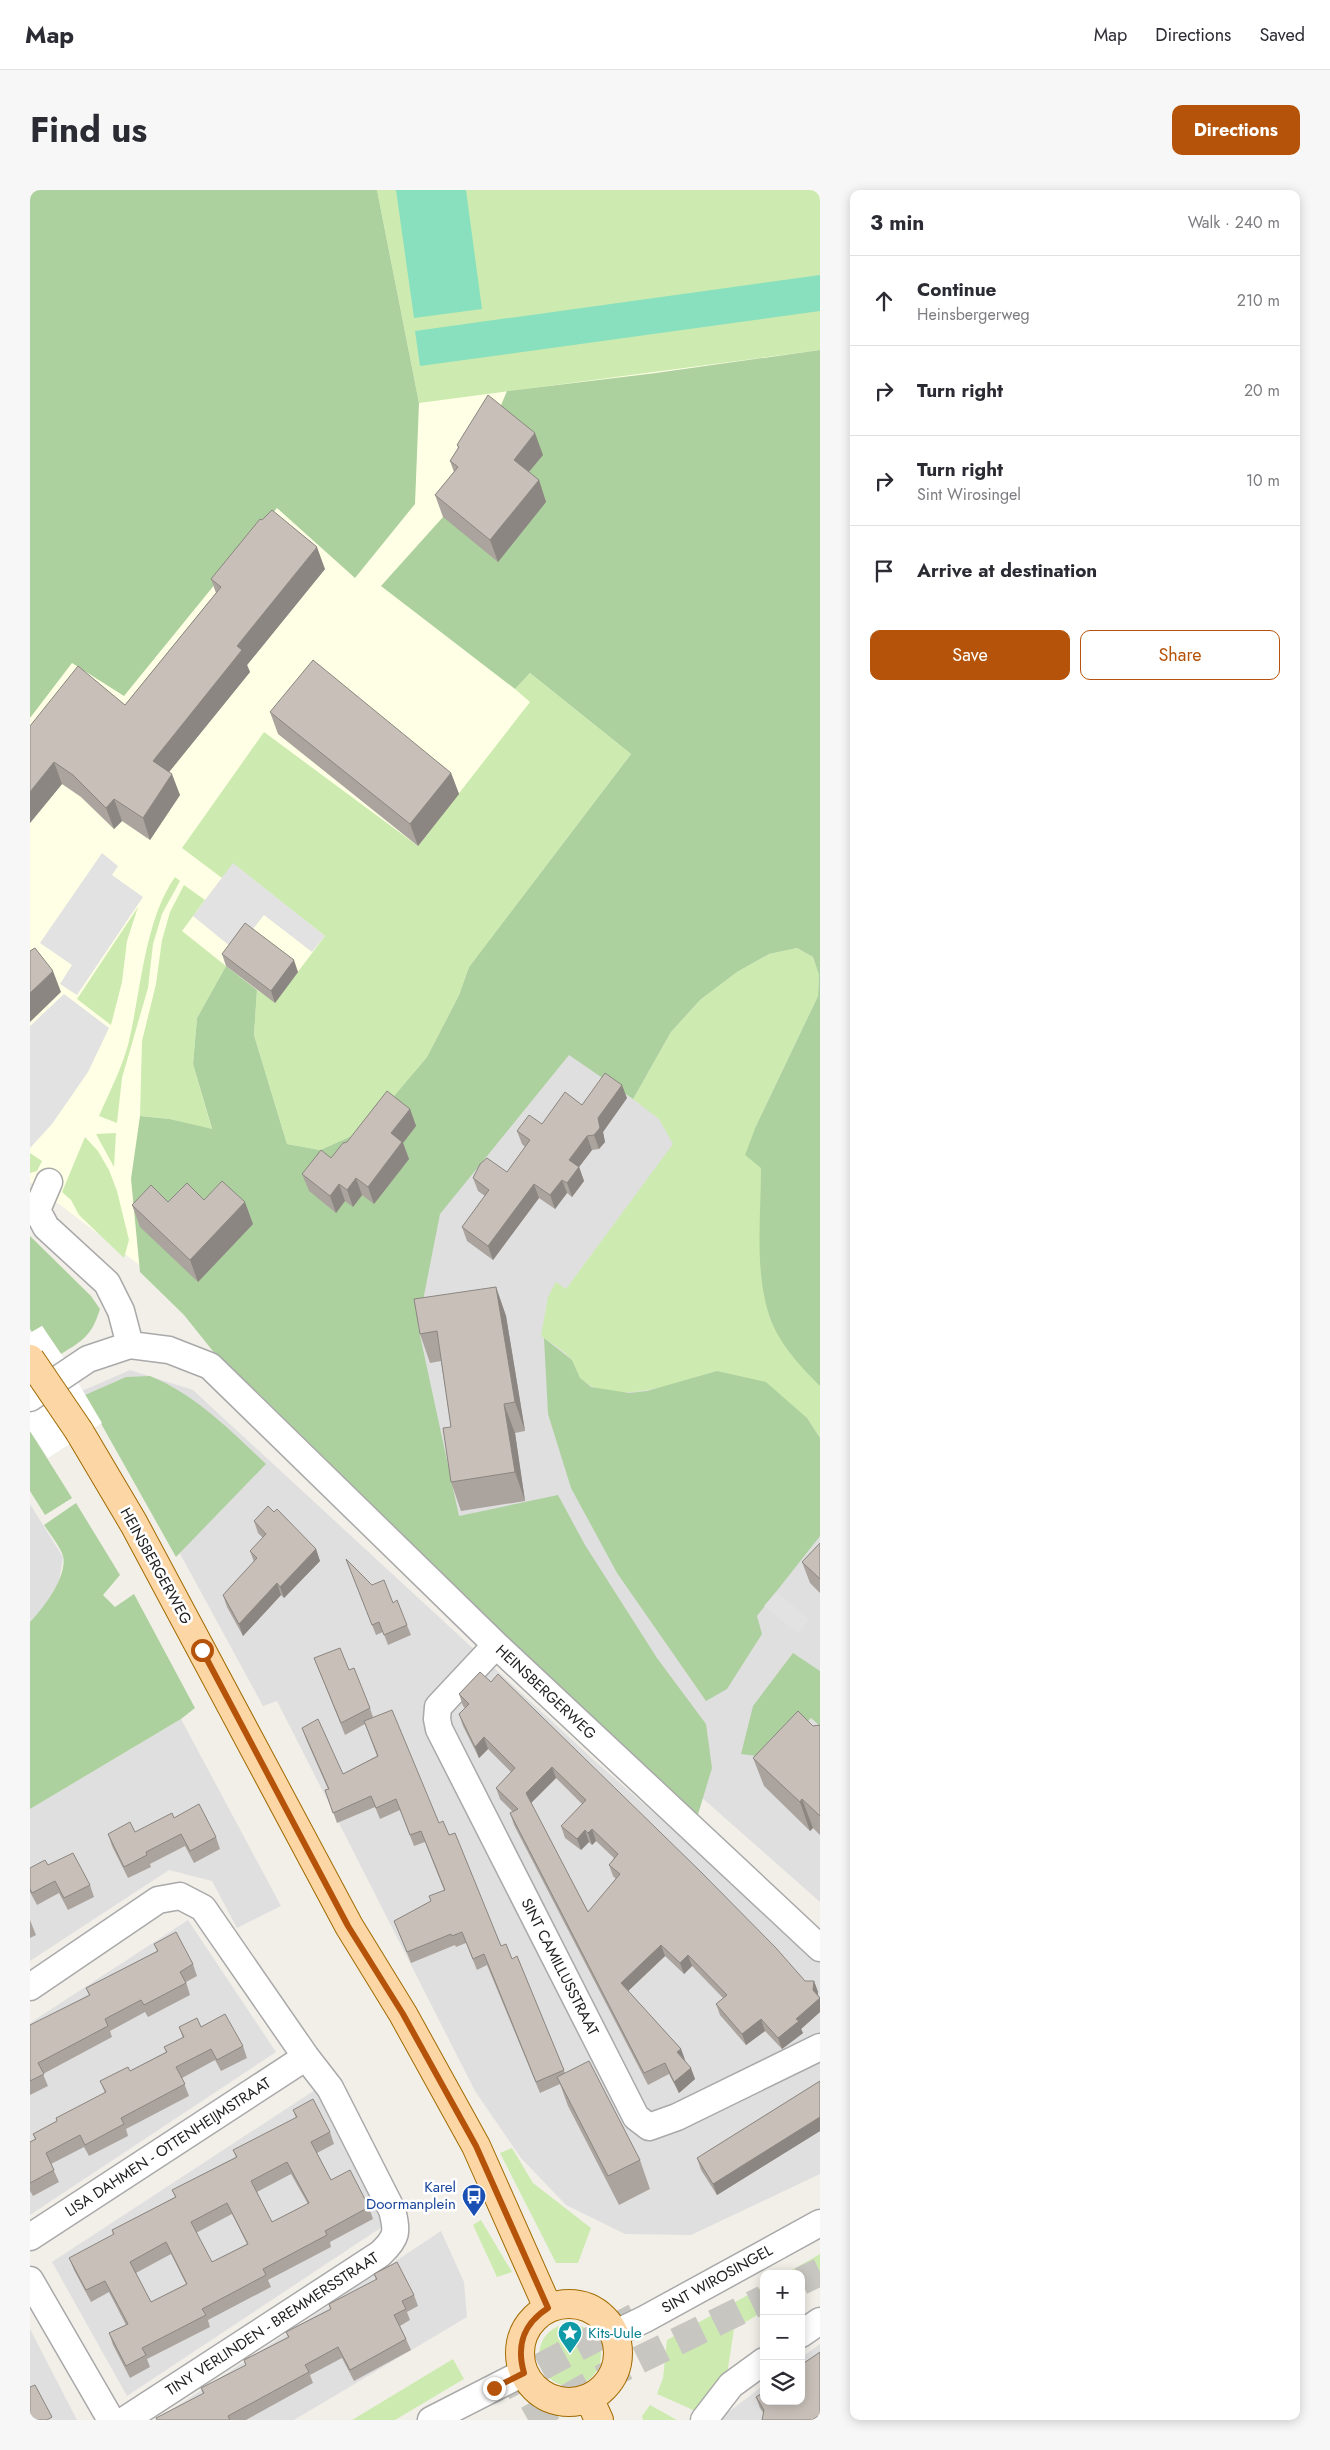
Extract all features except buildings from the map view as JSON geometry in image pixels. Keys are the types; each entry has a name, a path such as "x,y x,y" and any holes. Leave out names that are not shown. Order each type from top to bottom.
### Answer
{"main road":[{"name":"HEINSBERGERWEG","path":"30,1359 79,1431 134,1524 348,1926 403,2014 476,2146 548,2308"},
{"path":"564,2304 586,2307 602,2317 614,2334 618,2357 615,2369 600,2390 594,2409 550,2398 538,2391 524,2373 520,2359 522,2336 532,2321 548,2308 564,2304"}],"street":[{"path":"49,1182 37,1210 46,1227 107,1283 121,1311 130,1345"},
{"name":"HEINSBERGERWEG","path":"30,1398 88,1359 130,1345 169,1350 210,1366 496,1645 820,1948"},
{"name":"SINT CAMILLUSSTRAAT","path":"496,1645 438,1707 437,1719 439,1729 636,2117 648,2127 677,2117 820,2047"},
{"name":"TINY VERLINDEN - BREMMERSSTRAAT","path":"30,1987 158,1900 180,1896 203,1908 306,2057 330,2088 392,2210 397,2228 392,2244 380,2254 125,2420"},
{"name":"LISA DAHMEN - OTTENHEIJMSTRAAT","path":"30,2237 306,2057"},
{"name":"SINT WIROSINGEL","path":"614,2334 820,2223"},
{"path":"30,2280 111,2420"},
{"path":"805,2331 820,2321"},
{"path":"704,2420 731,2385 760,2364"},
{"path":"431,2420 524,2373"}],"shaded area":[{"path":"352,190 820,190 820,350 656,373 642,753 246,1346 30,1182 30,664"},
{"path":"102,853 118,866 112,875 143,897 77,995 60,984 72,965 40,943"},
{"path":"233,863 325,936 312,952 264,915 236,951 193,916"},
{"path":"64,994 109,1028 88,1072 52,1124 30,1148 30,1026"},
{"path":"572,1026 820,1196 820,1902 700,1796 246,1346"},
{"path":"130,1370 193,1390 596,1762 820,1959 820,2174 691,2235 625,2234 566,2205 521,2158 475,2091 277,1701 263,1706 116,1436 82,1391"},
{"path":"30,1504 63,1557 59,1581 43,1609 30,1622"},
{"path":"776,1592 809,1619 798,1634 764,1606"},
{"path":"181,1719 281,1906 237,1928 212,1881 169,1870 30,1961 30,1809"},
{"path":"188,1920 276,2052 30,2215 30,2023"},
{"path":"315,2090 385,2225 127,2396 52,2262"},
{"path":"441,2231 464,2282 467,2317 294,2420 156,2420"},
{"path":"30,2329 77,2420 30,2420"},
{"path":"820,2344 820,2420 718,2420 760,2388 760,2405 805,2405 805,2355"}],"green space":[{"path":"30,190 377,190 419,403 415,504 355,578 277,508 124,696 72,663 30,718"},
{"path":"377,190 820,190 820,350 419,403"},
{"path":"396,190 466,190 482,309 414,318"},
{"path":"820,275 820,311 420,366 415,331"},
{"path":"820,350 820,1386 785,1346 770,1318 765,1300 760,1263 761,1168 745,1155 756,1126 818,996 819,975 813,957 797,948 769,954 737,972 700,1000 671,1032 633,1099 569,1055 440,1214 418,1326 459,1516 558,1495 585,1545 657,1658 706,1724 712,1768 696,1821 224,1365 184,1315 140,1272 131,1179 140,1116 170,1119 212,1129 193,1064 197,1018 226,966 257,990 254,1035 287,1144 320,1150 354,1135 377,1116 427,1057 459,995 469,967 631,754 530,673 515,689 381,586 443,517 496,417 507,391 656,373"},
{"path":"530,673 631,754 469,967 459,995 427,1057 377,1116 354,1135 320,1150 287,1144 254,1035 257,990 275,1002 325,936 233,864 222,878 182,848 264,732 418,846 530,702 515,689"},
{"path":"175,877 180,881 162,914 153,944 148,988 122,1078 117,1123 99,1116 128,1045 145,958 156,914"},
{"path":"184,885 205,900 182,931 226,966 197,1018 193,1064 212,1130 170,1119 140,1116 142,1041 156,984 162,940 170,912"},
{"path":"138,907 127,941 122,982 111,1025 77,999"},
{"path":"797,948 813,957 819,975 818,996 756,1126 761,1168 761,1256 763,1287 770,1319 787,1348 820,1386 820,1438 807,1418 717,1371 648,1390 611,1392 595,1388 581,1379 573,1361 568,1356 541,1336 548,1297 556,1282 566,1289 673,1144 659,1119 633,1099 671,1032 700,1000 737,972 769,954"},
{"path":"116,1133 114,1167 96,1134"},
{"path":"85,1137 98,1151 109,1170 117,1191 129,1240 124,1258 79,1215 71,1200 62,1192"},
{"path":"30,1153 42,1161 37,1171 30,1173"},
{"path":"30,1236 91,1296 100,1309 94,1325 86,1336 61,1354 42,1326 32,1332 30,1329"},
{"path":"544,1338 572,1360 580,1378 591,1387 629,1393 647,1391 717,1371 766,1382 807,1418 820,1438 820,1536 757,1616 762,1634 727,1689 706,1701 617,1573 571,1488 548,1414"},
{"path":"150,1376 182,1393 212,1414 266,1464 176,1557 85,1395 126,1377"},
{"path":"30,1431 72,1498 45,1515 30,1491"},
{"path":"76,1503 120,1575 103,1595 115,1607 134,1594 195,1708 181,1719 30,1809 30,1622 53,1592 64,1564 60,1548 44,1525"},
{"path":"793,1653 820,1671 820,1726 811,1718 771,1758 741,1754 753,1706"},
{"path":"512,2148 533,2183 591,2228 578,2263 556,2263 500,2153"},
{"path":"481,2220 512,2272 497,2277 473,2225"},
{"path":"820,2254 820,2279 805,2287 805,2270 792,2270"},
{"path":"760,2288 760,2313 734,2329 726,2381 700,2413 657,2394 663,2378 667,2340"},
{"path":"570,2324 587,2329 592,2333 596,2338 601,2355 596,2372 592,2377 587,2381 570,2386 553,2381 548,2377 544,2372 539,2355 544,2338 548,2333 553,2329"},
{"path":"453,2359 464,2379 395,2420 352,2420"},
{"path":"650,2405 677,2420 643,2420 642,2416"}],"pier":[{"path":"42,1326 102,1423 48,1458 30,1431 30,1333"}],"tunnel":[{"path":"805,2279 820,2272"},
{"path":"528,2420 608,2375 760,2301"},
{"path":"503,2387 635,2317"}],"place":[{"name":"Karel Doormanplein","path":"474,2217"},
{"name":"Kits-Uule","path":"570,2354"}],"route":[{"path":"202,1650 348,1926 403,2014 476,2146 548,2308 532,2321 522,2336 520,2359 524,2373 494,2388"}]}
